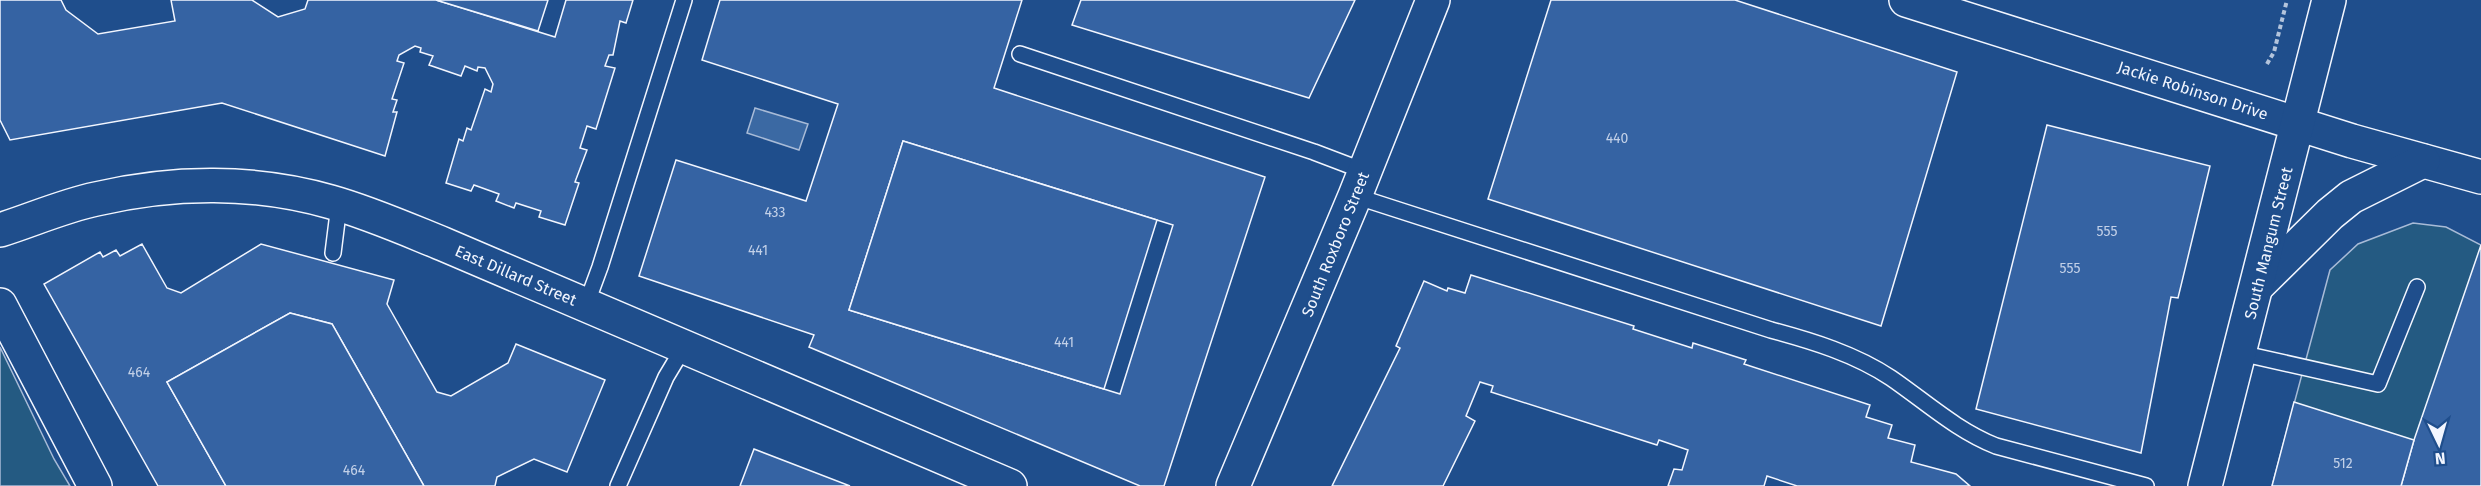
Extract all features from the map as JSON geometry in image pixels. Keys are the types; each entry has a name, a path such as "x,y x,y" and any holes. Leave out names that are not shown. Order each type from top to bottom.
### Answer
{"main road":[{"name":"South Roxboro Street","path":"1233,486 1360,184 1433,0"},
{"name":"Jackie Robinson Drive","path":"1906,0 2298,124 2481,177"},
{"name":"South Mangum Street","path":"2205,486 2258,286 2329,0"},
{"path":"2258,286 2330,214 2351,197 2423,161"},
{"name":"East Dillard Street","path":"0,230 94,199 154,188 224,185 297,194 339,205 443,244 1010,486"},
{"path":"0,305 94,486"}],"lane":[{"path":"586,305 604,256 684,0"},
{"path":"1020,54 1314,152 1360,184 1771,330 1815,342 1889,377 1973,436 1996,446 2146,486"},
{"path":"333,253 339,205"},
{"path":"2240,353 2378,384 2417,287"},
{"path":"618,486 666,377 684,347"}],"path":[{"path":"2267,64 2278,40 2288,0"}],"shaded area":[{"path":"755,108 808,124 799,150 747,133"},
{"path":"2413,223 2446,227 2481,245 2481,486 2272,486 2330,270 2358,244"},
{"path":"0,347 54,459 70,486 0,486"}],"building":[{"path":"0,0 61,0 66,10 98,34 175,21 171,0 252,0 278,17 305,9 308,0 436,0 555,37 566,0 633,0 626,23 620,21 613,55 609,55 605,66 615,68 596,129 587,126 580,148 587,150 575,182 579,183 565,225 539,217 541,211 516,203 514,208 496,201 499,194 474,185 471,191 446,183 459,139 463,141 467,128 471,130 485,89 491,92 493,84 485,68 478,67 477,71 465,66 461,76 429,65 433,56 420,52 421,48 415,46 399,55 397,61 404,63 392,99 397,100 393,112 397,112 385,156 222,103 10,140 0,120"},
{"path":"436,0 548,0 538,31"},
{"path":"720,0 1022,0 994,88 1265,177 1164,486 1140,486 809,347 814,335 639,276 676,160 806,201 838,104 702,60","holes":["903,141 1173,225 1120,394 849,310"]},
{"path":"1081,0 1355,0 1309,98 1072,25"},
{"path":"1551,0 1735,0 1957,72 1881,326 1488,199"},
{"path":"2047,125 2210,166 2178,298 2171,297 2141,453 1976,409"},
{"path":"903,141 1157,220 1104,389 849,310"},
{"path":"142,244 167,288 181,293 261,244 394,280 387,304 437,392 451,396 508,363 516,344 605,380 567,472 534,459 497,477 495,486 424,486 332,324 290,313 167,382 226,486 158,486 44,284 100,252 103,257 116,250 120,256"},
{"path":"2481,245 2481,486 2401,486 2414,440"},
{"path":"1471,275 1634,326 1633,329 1692,348 1693,343 1746,360 1744,364 1870,405 1866,417 1892,425 1888,438 1915,445 1911,462 1956,474 1970,486 1797,486 1767,476 1764,486 1668,486 1674,469 1682,470 1688,450 1659,440 1657,445 1491,392 1493,386 1480,382 1466,416 1475,421 1443,486 1332,486 1400,348 1396,346 1424,281 1447,291 1448,288 1465,293"},
{"path":"290,313 332,324 424,486 226,486 167,382"},
{"path":"2294,402 2414,440 2401,486 2272,486"},
{"path":"754,449 850,486 740,486"}]}
